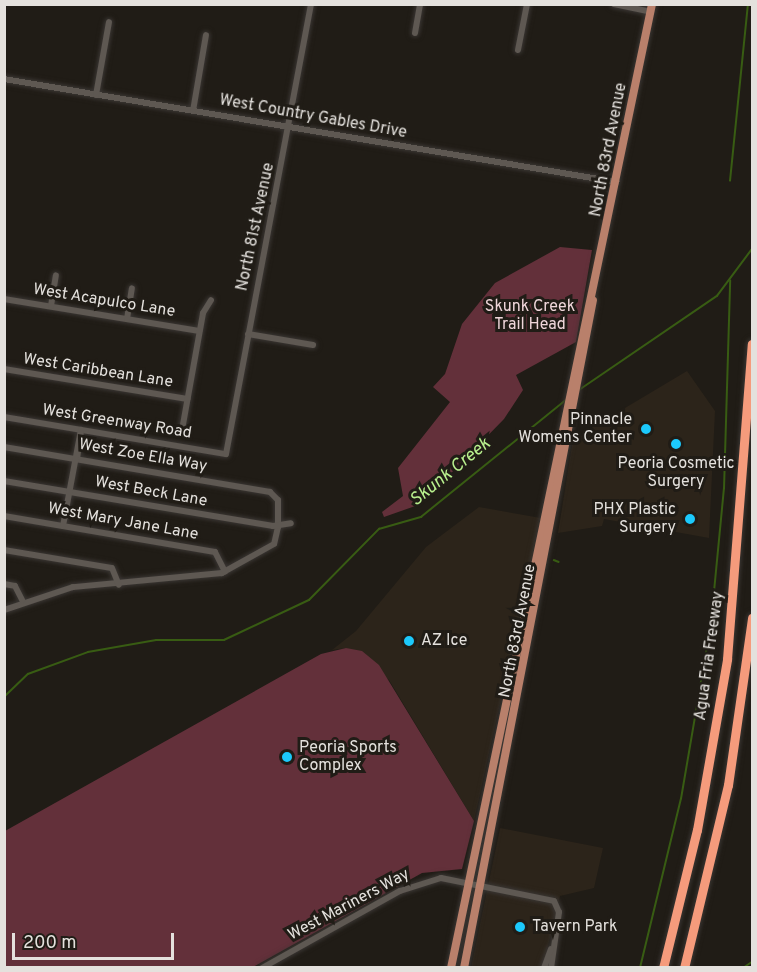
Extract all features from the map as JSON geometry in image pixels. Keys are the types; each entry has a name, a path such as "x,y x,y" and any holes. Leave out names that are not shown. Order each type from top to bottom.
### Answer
{"highway":[{"name":"Agua Fria Freeway","path":"663,968 683,888 728,648 753,344"},
{"path":"684,968 728,785 753,618"},
{"path":"658,968 683,888"}],"main road":[{"name":"North 83rd Avenue","path":"451,968 584,323 593,300 652,8"},
{"name":"North 83rd Avenue","path":"464,968 593,317 593,300"}],"street":[{"name":"North 81st Avenue","path":"226,454 290,127 311,4"},
{"path":"415,33 420,4"},
{"path":"518,50 527,4"},
{"path":"614,4 652,8"},
{"path":"96,95 110,22"},
{"path":"193,111 206,35"},
{"name":"West Country Gables Drive","path":"4,79 616,182"},
{"path":"51,306 56,275"},
{"path":"127,319 132,288"},
{"name":"West Acapulco Lane","path":"4,299 199,331"},
{"path":"182,430 199,331 211,300"},
{"path":"248,334 313,345"},
{"name":"West Caribbean Lane","path":"4,369 188,399"},
{"name":"West Greenway Road","path":"4,417 226,454"},
{"path":"63,526 81,430"},
{"name":"West Zoe Ella Way","path":"4,447 275,494 278,527"},
{"name":"West Beck Lane","path":"4,481 278,527 291,523"},
{"name":"West Mary Jane Lane","path":"4,516 215,552 225,572"},
{"path":"4,610 22,600 73,587 118,585 225,572 274,544 278,527"},
{"path":"4,550 112,568 118,585"},
{"path":"4,584 15,586 22,600"},
{"name":"West Mariners Way","path":"262,968 419,883 470,882 556,903 551,949"},
{"path":"544,968 551,949"},
{"path":"551,949 551,968"}],"shaded area":[{"path":"687,371 715,411 709,538 604,519 602,526 558,533 573,439"},
{"path":"479,507 541,518 474,821 389,680 346,648 332,650 356,631 426,547"},
{"path":"500,828 603,848 594,888 560,896 543,967 471,968"}],"green space":[{"name":"Skunk Creek Trail Head","path":"560,247 592,250 576,342 516,375 523,390 504,419 421,504 384,517 382,512 403,496 398,468 450,402 433,387 445,374 462,324 495,283"},
{"name":"Peoria Sports Complex","path":"346,648 362,651 379,665 474,821 462,869 422,873 253,967 5,967 5,831 321,654"}],"waterway":[{"path":"730,181 748,4"},
{"name":"Skunk Creek","path":"579,390 717,296 752,249"},
{"path":"640,968 681,799 711,623 724,489 730,281"},
{"name":"Skunk Creek","path":"4,697 28,674 88,652 156,640 224,640 309,600 379,529 421,517 566,400"},
{"path":"554,560 559,562"},
{"path":"743,968 752,962"}],"place":[{"name":"Pinnacle Womens Center","path":"646,429"},
{"name":"Peoria Cosmetic Surgery","path":"676,444"},
{"name":"PHX Plastic Surgery","path":"690,519"},
{"name":"AZ Ice","path":"409,641"},
{"name":"Peoria Sports Complex","path":"287,757"},
{"name":"Tavern Park","path":"520,927"}]}
